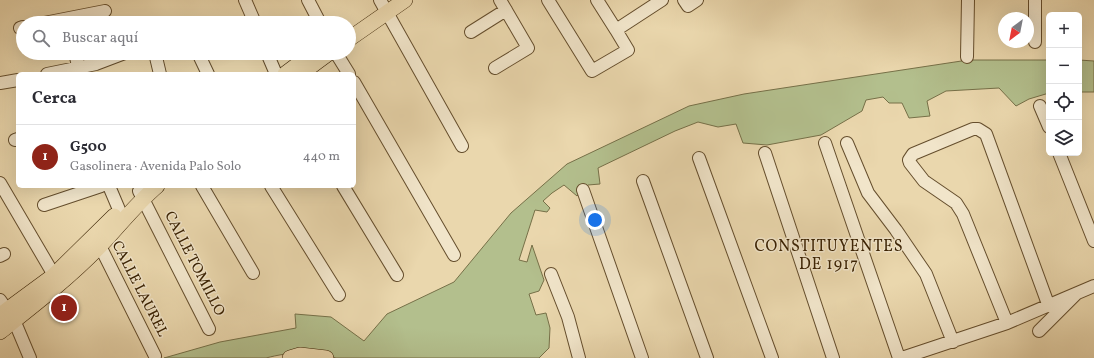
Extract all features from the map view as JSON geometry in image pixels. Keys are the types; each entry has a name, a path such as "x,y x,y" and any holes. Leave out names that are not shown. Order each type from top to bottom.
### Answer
{"main road":[{"path":"356,23 385,4 405,0"},
{"path":"356,32 385,4"},
{"path":"288,72 304,60"},
{"path":"304,72 320,60"},
{"path":"4,318 56,280 96,242 142,192 152,188"},
{"path":"290,358 300,355 326,358"}],"street":[{"path":"245,0 252,16"},
{"path":"308,0 316,16"},
{"path":"548,0 592,71 628,50 597,0"},
{"path":"616,30 662,0"},
{"path":"684,0 688,6 697,0"},
{"path":"967,57 968,0"},
{"path":"1035,0 1035,42"},
{"path":"385,4 462,146"},
{"path":"471,32 503,5 528,48 495,68"},
{"path":"86,16 105,11"},
{"path":"77,60 79,71"},
{"path":"68,72 79,71 107,60"},
{"path":"157,60 160,72"},
{"path":"201,60 207,72"},
{"path":"271,60 275,72"},
{"path":"340,60 348,72"},
{"path":"0,83 16,80"},
{"path":"356,85 454,255"},
{"path":"1040,106 1046,120"},
{"path":"1007,323 963,214 956,203 924,181 910,163 909,160 913,154 973,129 978,129 986,134 1048,304"},
{"path":"825,143 899,358"},
{"path":"847,143 868,193 896,230 926,274 953,342"},
{"path":"765,153 833,358"},
{"path":"1060,156 1094,241"},
{"path":"699,158 772,358"},
{"path":"643,181 707,358"},
{"path":"0,183 56,280"},
{"path":"44,204 95,188"},
{"path":"111,188 121,215"},
{"path":"203,188 253,273"},
{"path":"272,188 339,295"},
{"path":"344,188 397,275"},
{"path":"583,190 642,358"},
{"name":"CALLE TOMILLO","path":"142,192 209,329"},
{"name":"CALLE LAUREL","path":"96,242 155,356"},
{"path":"551,274 568,317 579,358"},
{"path":"902,358 1007,323 1048,304 1094,286"},
{"path":"1039,331 1058,314 1078,292"},
{"path":"4,318 20,336 30,358"}],"green space":[{"path":"968,60 1046,60 1046,94 1029,99 1016,106 999,88 946,91 927,101 930,116 909,118 902,103 889,103 883,97 866,100 862,111 821,135 767,145 743,143 736,124 718,127 698,122 675,131 598,168 600,184 588,185 577,196 564,185 543,201 550,208 547,212 535,210 519,260 527,262 532,245 544,280 539,291 529,294 536,315 546,313 550,328 549,348 539,358 336,358 327,355 301,353 283,354 266,358 164,358 220,342 296,328 295,314 331,317 364,341 387,314 454,282 511,213 567,164 689,106 744,94"},
{"path":"1082,60 1094,61 1094,92 1082,92"}],"place":[{"name":"G500","path":"64,308"}],"district":[{"name":"CONSTITUYENTES DE 1917","path":"829,256"}]}
